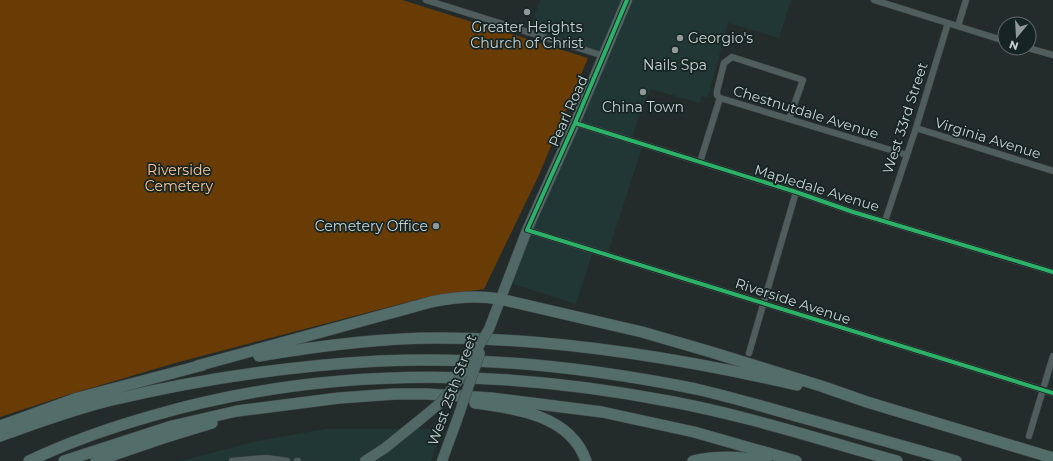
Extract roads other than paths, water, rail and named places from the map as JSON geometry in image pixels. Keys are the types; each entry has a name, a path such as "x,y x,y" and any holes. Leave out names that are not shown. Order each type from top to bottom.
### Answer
{"highway":[{"path":"0,426 78,398 452,298 483,296 642,332 1053,458"},
{"path":"197,366 307,348 356,342 404,338 468,338 558,344 614,351 731,371 868,402"},
{"path":"0,436 110,401 215,378 323,365 380,361 441,360 560,368 628,377 692,389 740,400 956,461"},
{"path":"29,461 71,442 127,422 180,407 225,397 294,385 396,377 506,379 627,393 676,402 736,416 897,461"},
{"path":"64,461 172,426 237,411 306,402 371,396 427,394 491,398 565,406 641,420 694,432 796,461"},
{"path":"371,396 448,399 508,409 537,416 563,429 576,440 584,453 586,461"},
{"path":"96,461 163,438 223,420 306,402"},
{"path":"693,461 718,457 737,457 766,461"}],"main road":[{"name":"Pearl Road","path":"489,329 527,230 604,56 626,0"},
{"path":"365,461 385,448 439,404 456,384 489,329"},
{"name":"West 25th Street","path":"442,461 489,329"}],"street":[{"path":"426,0 604,56"},
{"path":"874,0 997,38"},
{"path":"958,26 966,0"},
{"name":"West 33rd Street","path":"885,221 916,128 948,23"},
{"path":"1037,51 1053,56"},
{"path":"700,162 720,98 717,95 717,91 724,63 732,57 802,80 789,119"},
{"name":"Chestnutdale Avenue","path":"720,98 907,156"},
{"name":"Mapledale Avenue","path":"574,124 796,192 853,212 1053,272"},
{"name":"Virginia Avenue","path":"916,128 1053,171"},
{"path":"749,353 796,192"},
{"name":"Riverside Avenue","path":"527,230 1053,393"},
{"path":"1029,436 1053,356"},
{"path":"232,461 266,458 287,461"}],"place":[{"name":"Greater Heights Church of Christ","path":"527,12"},
{"name":"Georgio's","path":"680,38"},
{"name":"Nails Spa","path":"675,50"},
{"name":"China Town","path":"643,92"},
{"name":"Cemetery Office","path":"436,226"}],"park label":[{"name":"Riverside Cemetery","path":"179,178"}]}
